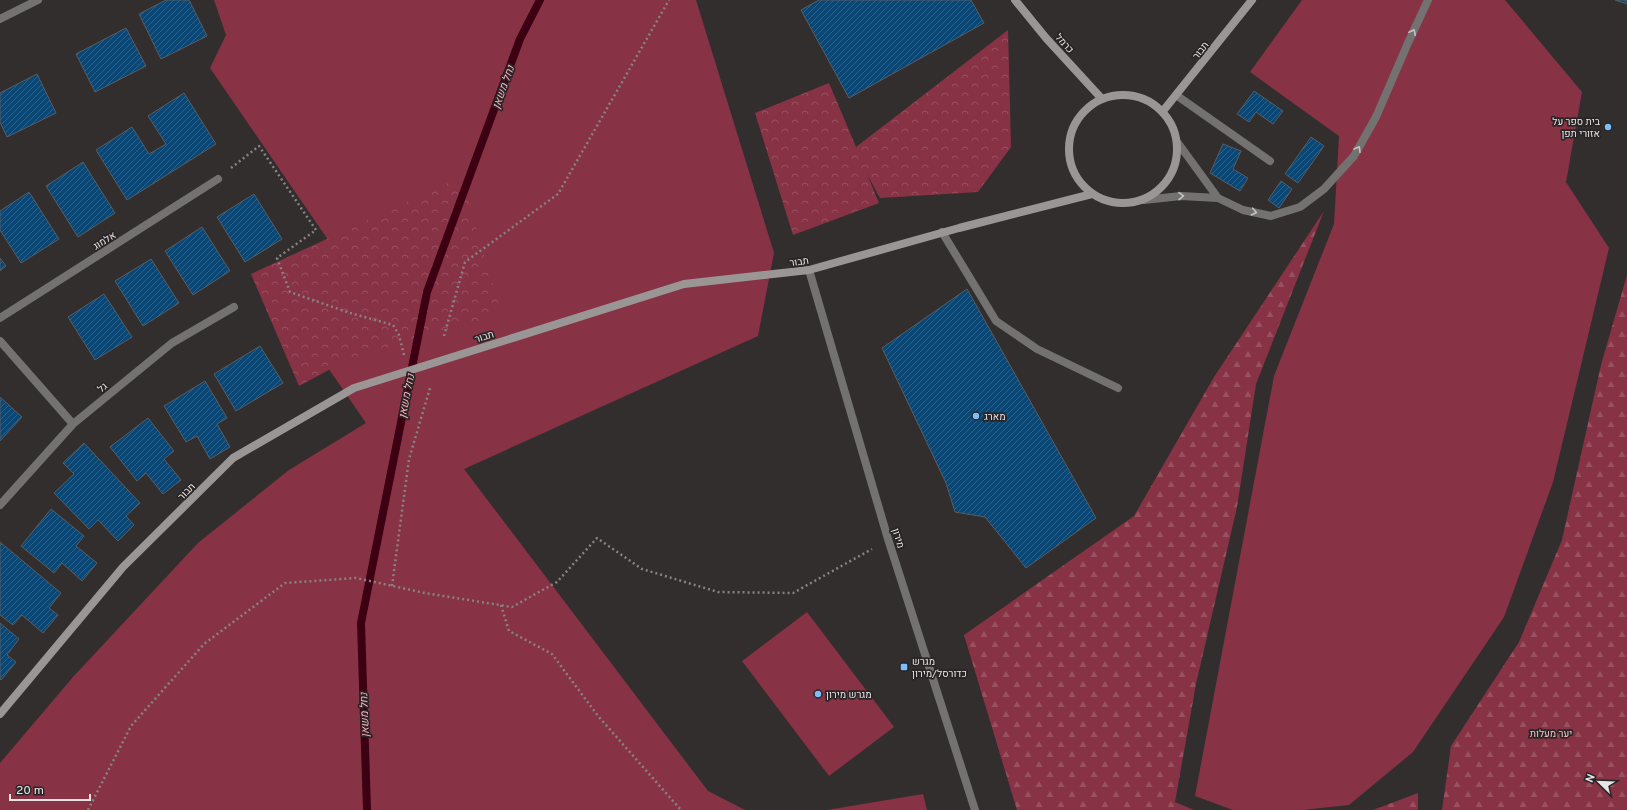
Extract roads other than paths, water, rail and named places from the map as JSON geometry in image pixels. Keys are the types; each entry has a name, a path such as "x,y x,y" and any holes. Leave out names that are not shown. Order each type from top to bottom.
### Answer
{"street":[{"path":"0,19 38,0"},
{"name":"כרמל","path":"1015,0 1046,38 1102,99"},
{"name":"תבור","path":"1163,111 1252,0"},
{"path":"1218,198 1178,143 1173,126 1163,111 1150,101 1134,95 1118,94 1102,99 1088,107 1077,120 1071,136 1069,152 1072,168 1080,183 1092,194 1109,202 1126,204 1144,200 1181,196 1218,198 1243,210 1271,216 1300,207 1324,189 1354,156 1376,117 1428,0"},
{"path":"1176,95 1270,161"},
{"path":"1144,200 1158,191 1170,177 1176,161 1178,143"},
{"name":"אלמוג","path":"0,318 218,179"},
{"name":"תבור","path":"0,714 123,567 233,458 354,388 684,284 809,270 942,232 1092,194"},
{"path":"942,232 996,321 1037,349 1118,388"},
{"name":"מירון","path":"809,270 888,540 975,810"},
{"name":"גל","path":"0,505 73,424 172,343 234,307"},
{"path":"0,341 73,424"}],"waterway":[{"name":"נחל משאן","path":"367,810 361,623 427,292 520,39 540,0"}],"place":[{"name":"בית ספר על אזורי תפן","path":"1608,127"},
{"name":"מארג","path":"976,416"},
{"name":"מגרש כדורסל/מירון","path":"904,667"},
{"name":"מגרש מירון","path":"818,694"}],"park label":[{"name":"יער מעלות","path":"1551,733"}]}
